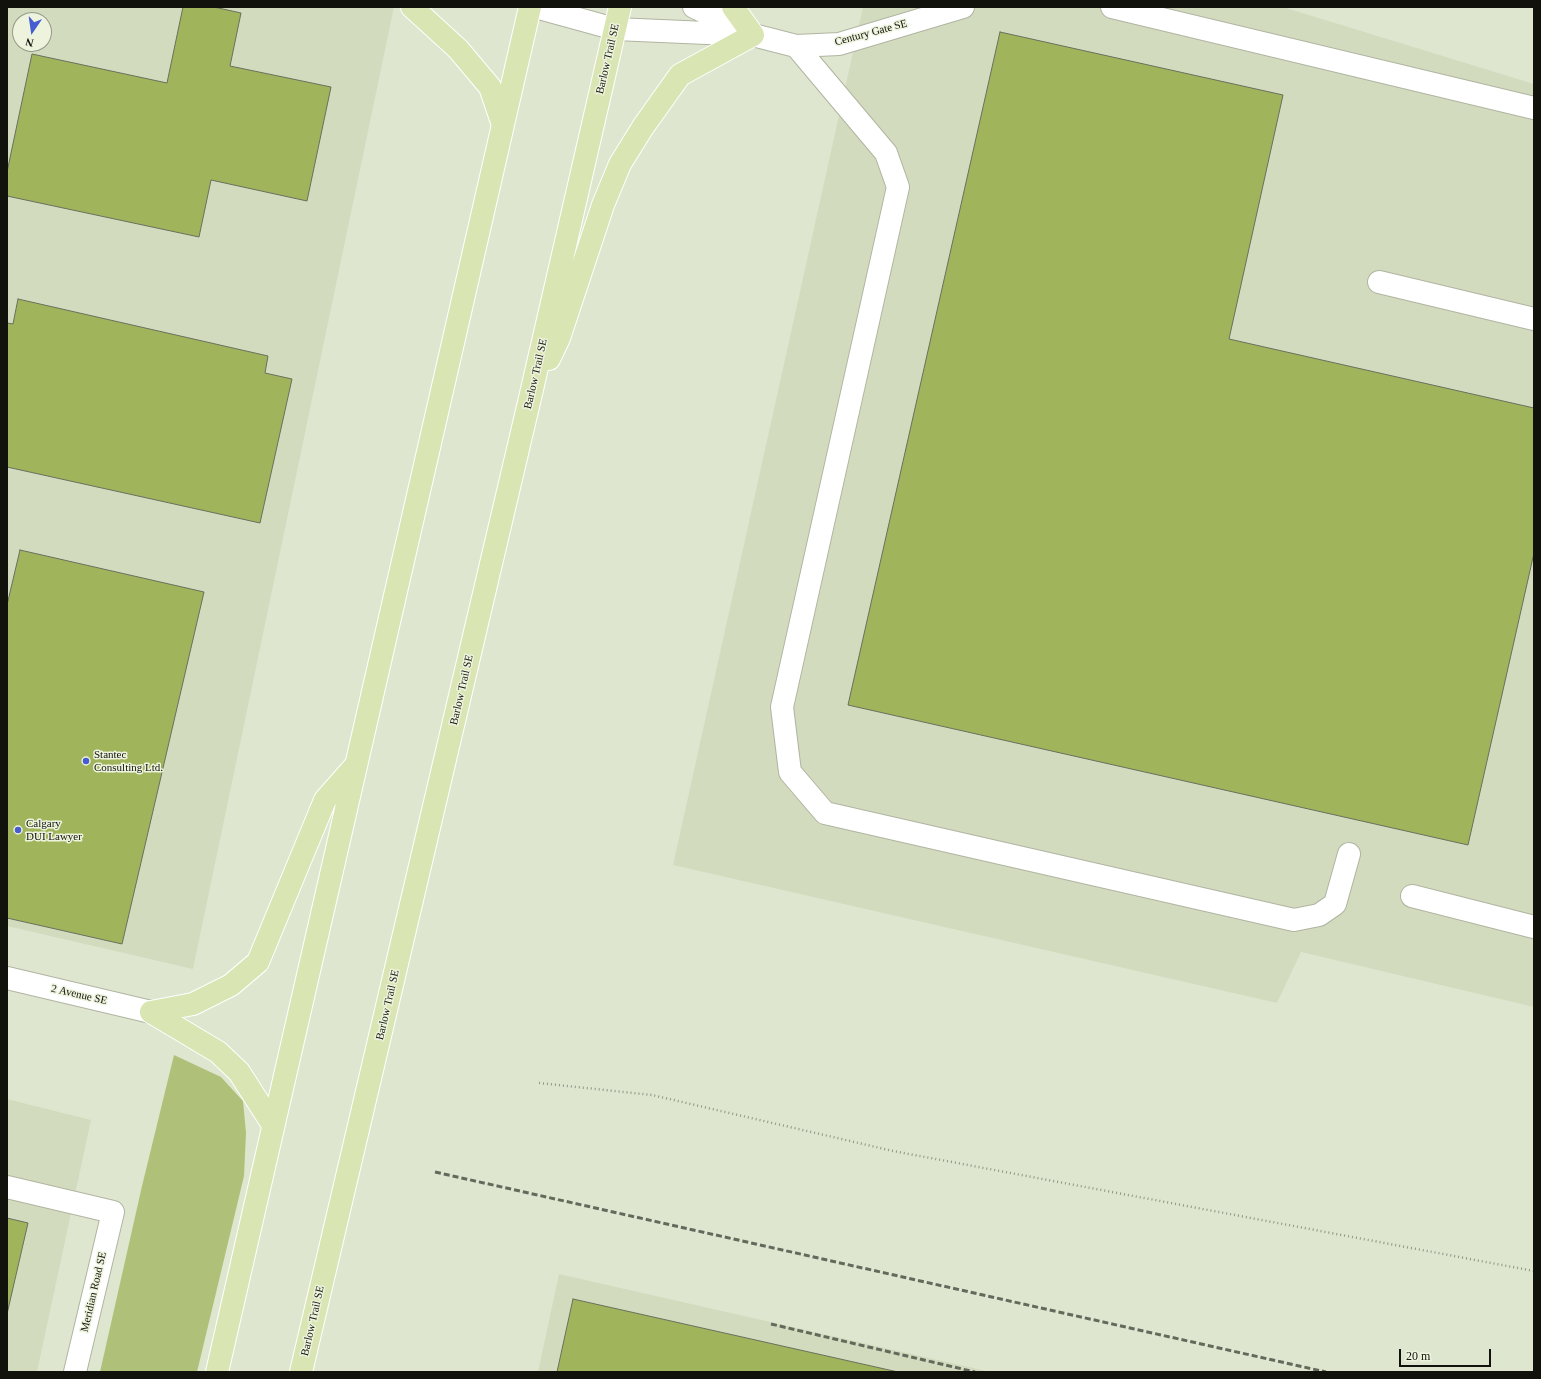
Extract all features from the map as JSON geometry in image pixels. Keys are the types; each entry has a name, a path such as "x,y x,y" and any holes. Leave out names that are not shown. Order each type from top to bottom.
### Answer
{"main road":[{"path":"412,7 458,49 490,87 503,125"},
{"path":"217,1372 530,7"},
{"name":"Barlow Trail SE","path":"301,1372 530,398 620,7"},
{"path":"530,398 559,338 603,205 620,164 643,127 680,75 753,35 733,7"},
{"path":"150,1012 193,1004 231,985 258,962 325,800 356,766"},
{"path":"150,1012 218,1052 239,1072 273,1125"}],"street":[{"name":"Century Gate SE","path":"535,7 615,28 753,35"},
{"name":"Century Gate SE","path":"694,7 753,35 796,46 840,44 963,7"},
{"path":"1112,7 1534,108"},
{"path":"796,46 886,153 898,187 782,707 790,772 825,813 1294,920 1319,915 1335,904 1349,854"},
{"path":"1379,282 1534,319"},
{"path":"1412,896 1534,927"},
{"name":"2 Avenue SE","path":"7,978 150,1012"},
{"name":"Meridian Road SE","path":"7,1187 113,1212 75,1372"}],"path":[{"path":"539,1083 652,1095 893,1151 1534,1271"}],"shaded area":[{"path":"7,7 394,7 193,969 7,926"},
{"path":"863,7 1283,7 1534,84 1534,1007 1301,952 1277,1003 673,865"},
{"path":"7,1099 91,1120 37,1372 7,1372"},
{"path":"559,1274 991,1372 538,1372"}],"green space":[{"path":"174,1055 221,1077 243,1101 246,1133 244,1176 197,1372 100,1372 142,1186"}],"building":[{"path":"183,7 214,7 241,13 230,66 331,87 307,201 211,180 199,237 7,196 7,172 32,54 167,83"},
{"path":"1000,32 1283,95 1229,339 1534,408 1534,553 1468,845 848,705"},
{"path":"18,299 268,356 265,373 292,379 260,523 7,467 7,323 13,324"},
{"name":"Stantec Consulting Ltd.","path":"20,550 204,592 122,944 7,918 7,605"},
{"path":"7,1218 28,1223 7,1314"},
{"path":"573,1299 898,1372 557,1372"}],"railway":[{"path":"435,1172 1326,1372"},
{"path":"771,1324 975,1372"}],"place":[{"name":"Stantec Consulting Ltd.","path":"86,761"},
{"name":"Calgary DUI Lawyer","path":"18,830"}]}
